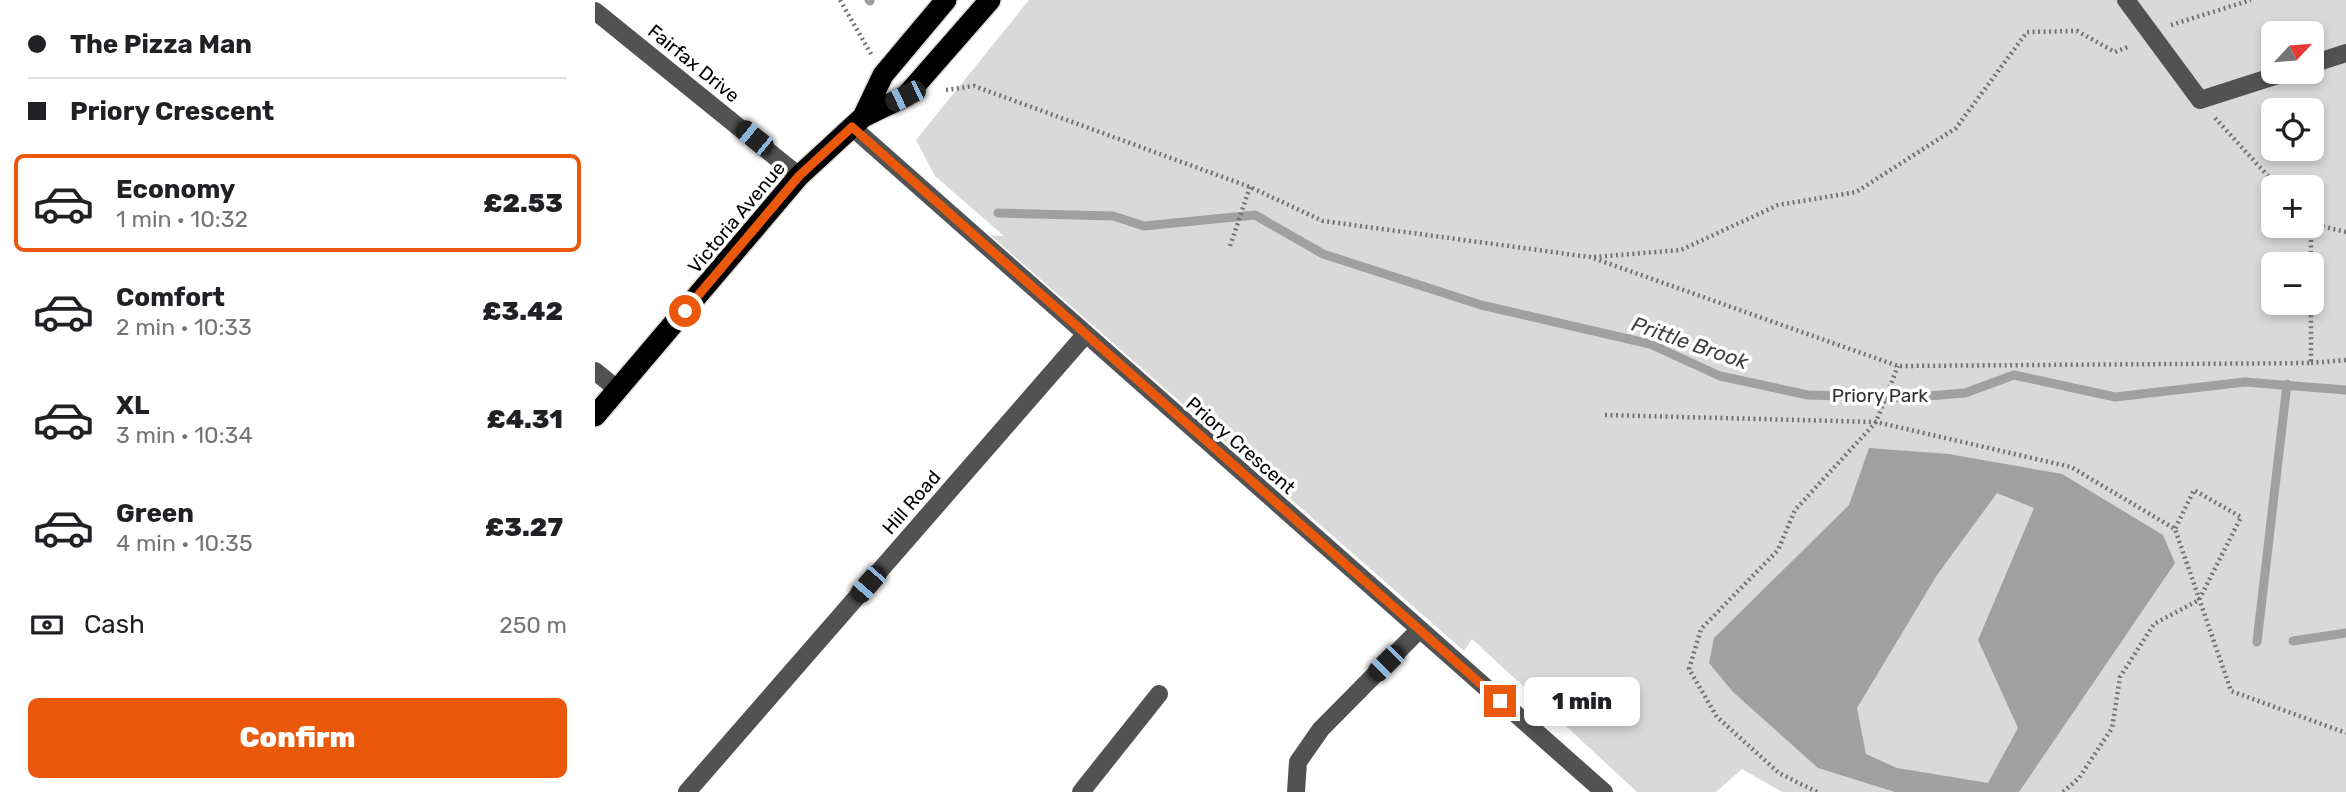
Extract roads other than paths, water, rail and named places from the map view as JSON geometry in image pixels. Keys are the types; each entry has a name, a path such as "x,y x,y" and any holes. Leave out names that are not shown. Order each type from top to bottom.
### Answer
{"highway":[{"name":"Victoria Avenue","path":"858,122 883,75 946,0"},
{"name":"Victoria Avenue","path":"595,416 799,176 858,122 905,96 990,0"}],"street":[{"path":"2126,0 2200,100 2261,80"},
{"name":"Fairfax Drive","path":"595,11 799,176"},
{"path":"2324,60 2346,53"},
{"name":"Priory Crescent","path":"858,122 1085,335 1604,792"},
{"name":"Hill Road","path":"687,792 1085,335"},
{"path":"595,371 617,389"},
{"path":"1296,792 1298,762 1321,729 1419,630"},
{"path":"1093,788 1159,694"}],"waterway":[{"name":"Prittle Brook","path":"998,213 1113,216 1144,226 1255,215 1323,254 1481,305 1650,344 1720,376 1808,395 1903,398 1965,393 2014,375 2115,397 2245,382 2346,390"},
{"path":"2257,642 2287,384"},
{"path":"2293,641 2346,633"}],"park label":[{"name":"Priory Park","path":"1880,395"}]}
